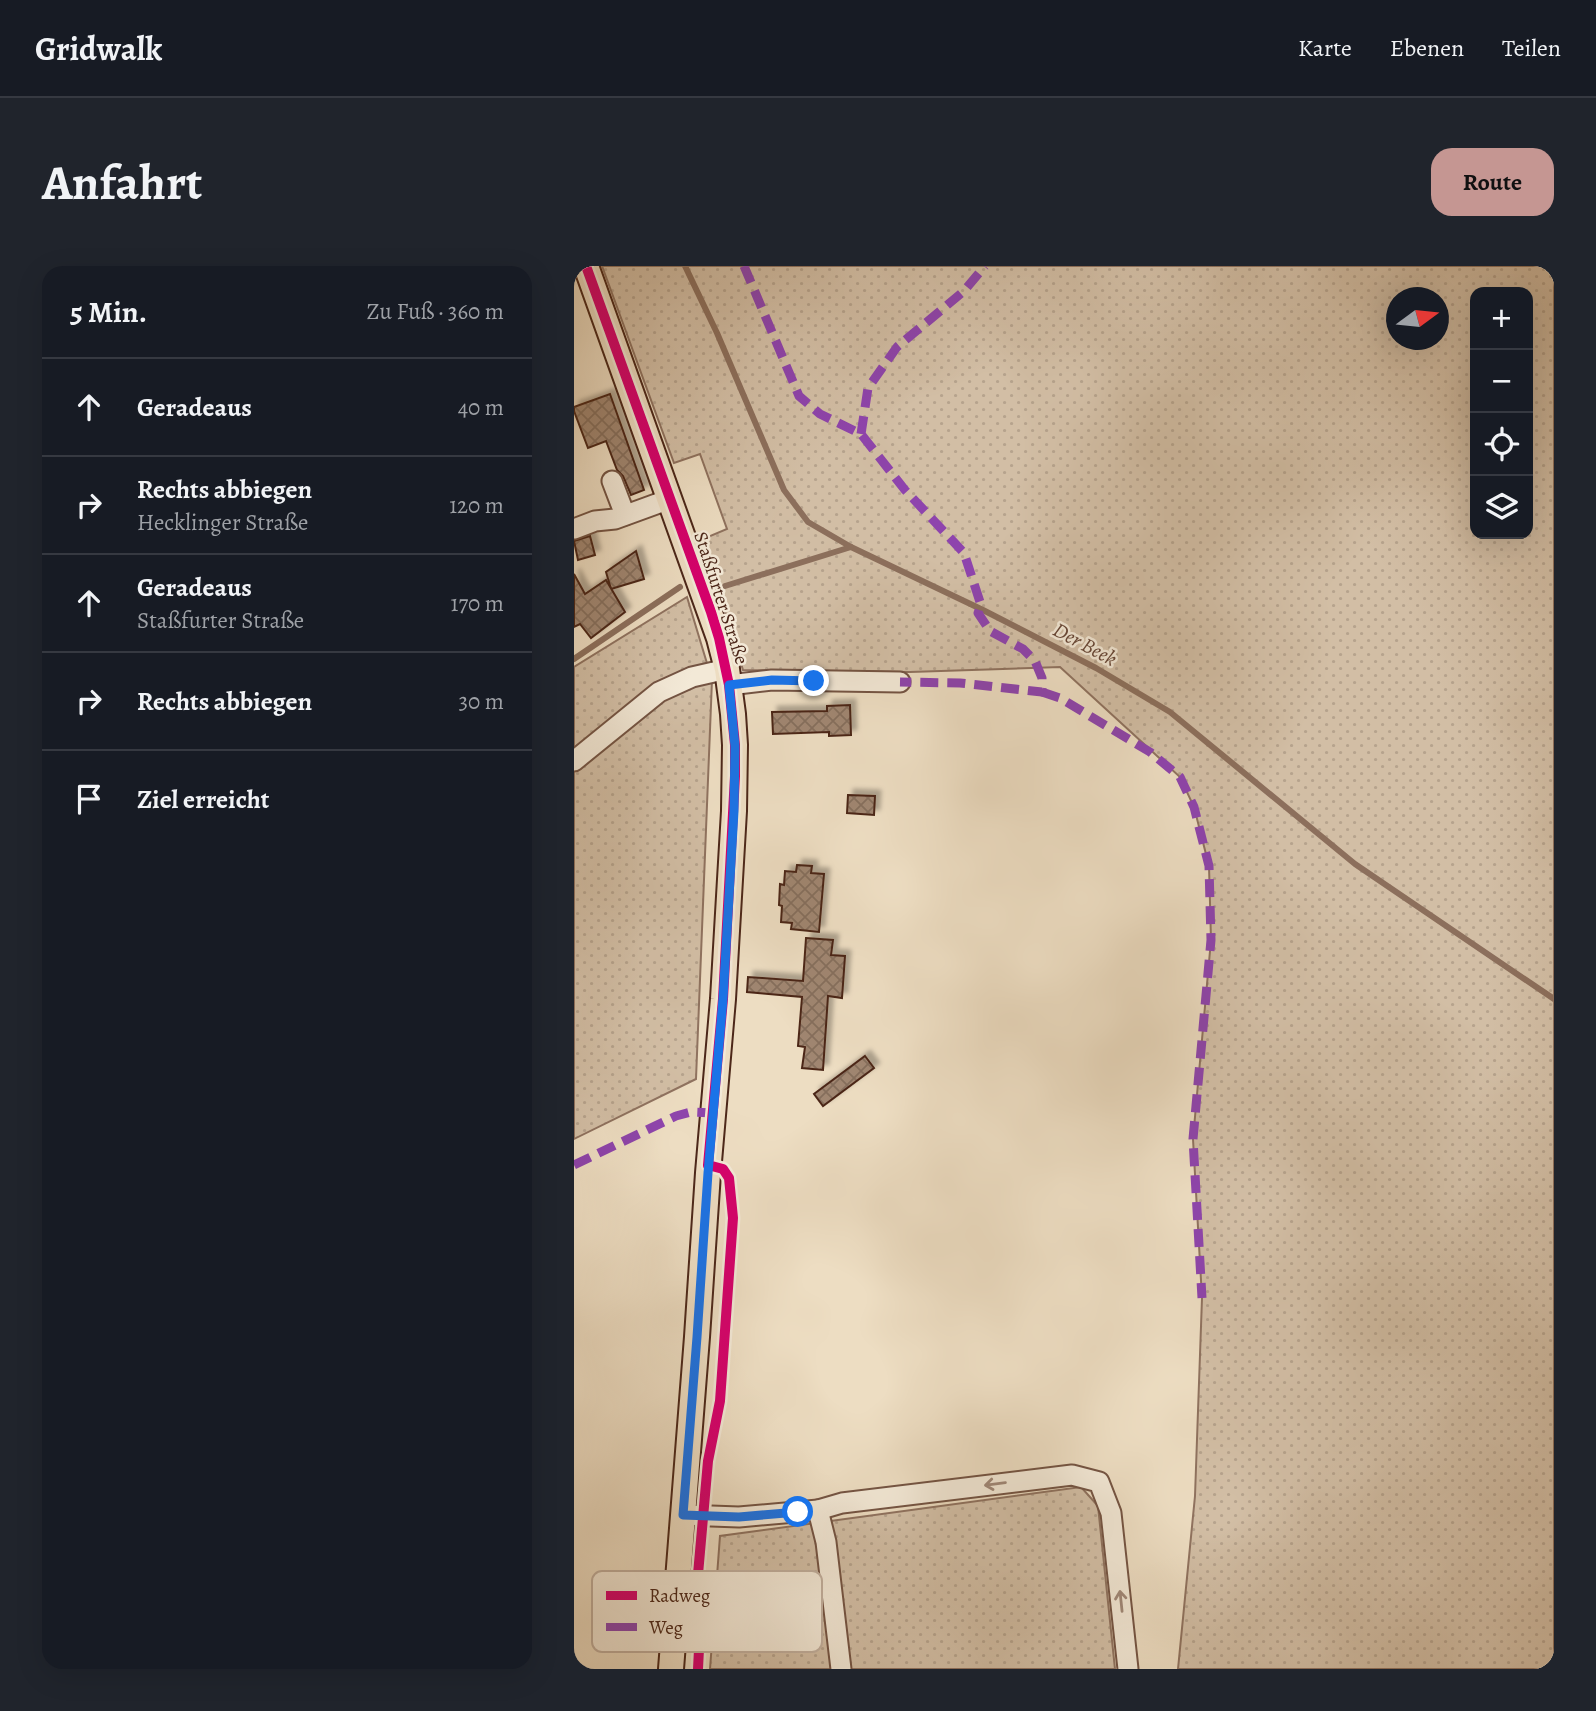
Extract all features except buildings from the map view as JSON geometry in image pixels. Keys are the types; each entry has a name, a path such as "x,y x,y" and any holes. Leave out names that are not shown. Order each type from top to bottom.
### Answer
{"main road":[{"name":"Staßfurter Straße","path":"586,266 711,612 728,677 735,746 723,999 708,1165 679,1571"}],"lane":[{"path":"612,481 625,515"},
{"path":"574,529 595,521 615,519 670,499"},
{"path":"574,761 659,692 692,677 900,682"},
{"path":"683,1515 739,1517 818,1510 842,1503 1072,1475 1099,1482 1111,1513 1128,1669"},
{"path":"818,1510 826,1542 841,1669"}],"shaded area":[{"path":"602,266 1554,266 1554,1669 1178,1669 1195,1496 1202,1298 1193,1139 1211,940 1209,866 1194,807 1180,777 1060,667 910,672 743,670 703,539 727,529 700,454 674,463"},
{"path":"687,597 712,680 696,1079 574,1139 574,667"},
{"path":"1081,1487 1098,1506 1115,1669 710,1669 711,1652 822,1652 822,1571 717,1571 720,1536"}],"waterway":[{"name":"Der Beek","path":"685,266 717,333 784,490 808,522 851,547 1096,668 1170,712 1355,864 1554,999"},
{"path":"725,586 851,547"},
{"path":"574,659 680,587"}],"marked path":[{"path":"744,266 799,396 820,414 861,434 905,490 964,553 981,605 978,613 990,631 1023,649 1035,661 1042,678 1042,692 960,683 900,682"},
{"path":"861,434 868,388 897,347 964,291 985,266"},
{"path":"1042,692 1060,698 1150,752 1180,777 1194,807 1209,866 1211,940 1193,1139 1202,1298"},
{"path":"574,1165 676,1116 691,1112 713,1113"}],"cycle path":[{"path":"586,266 711,612 729,685 735,745 723,999 708,1165 723,1169 729,1178 733,1218 720,1401 708,1461 698,1571"},
{"path":"698,1669 699,1652"}],"route":[{"path":"798,1512 739,1517 683,1515 723,999 734,811 735,746 729,685 772,680 814,681"}]}
